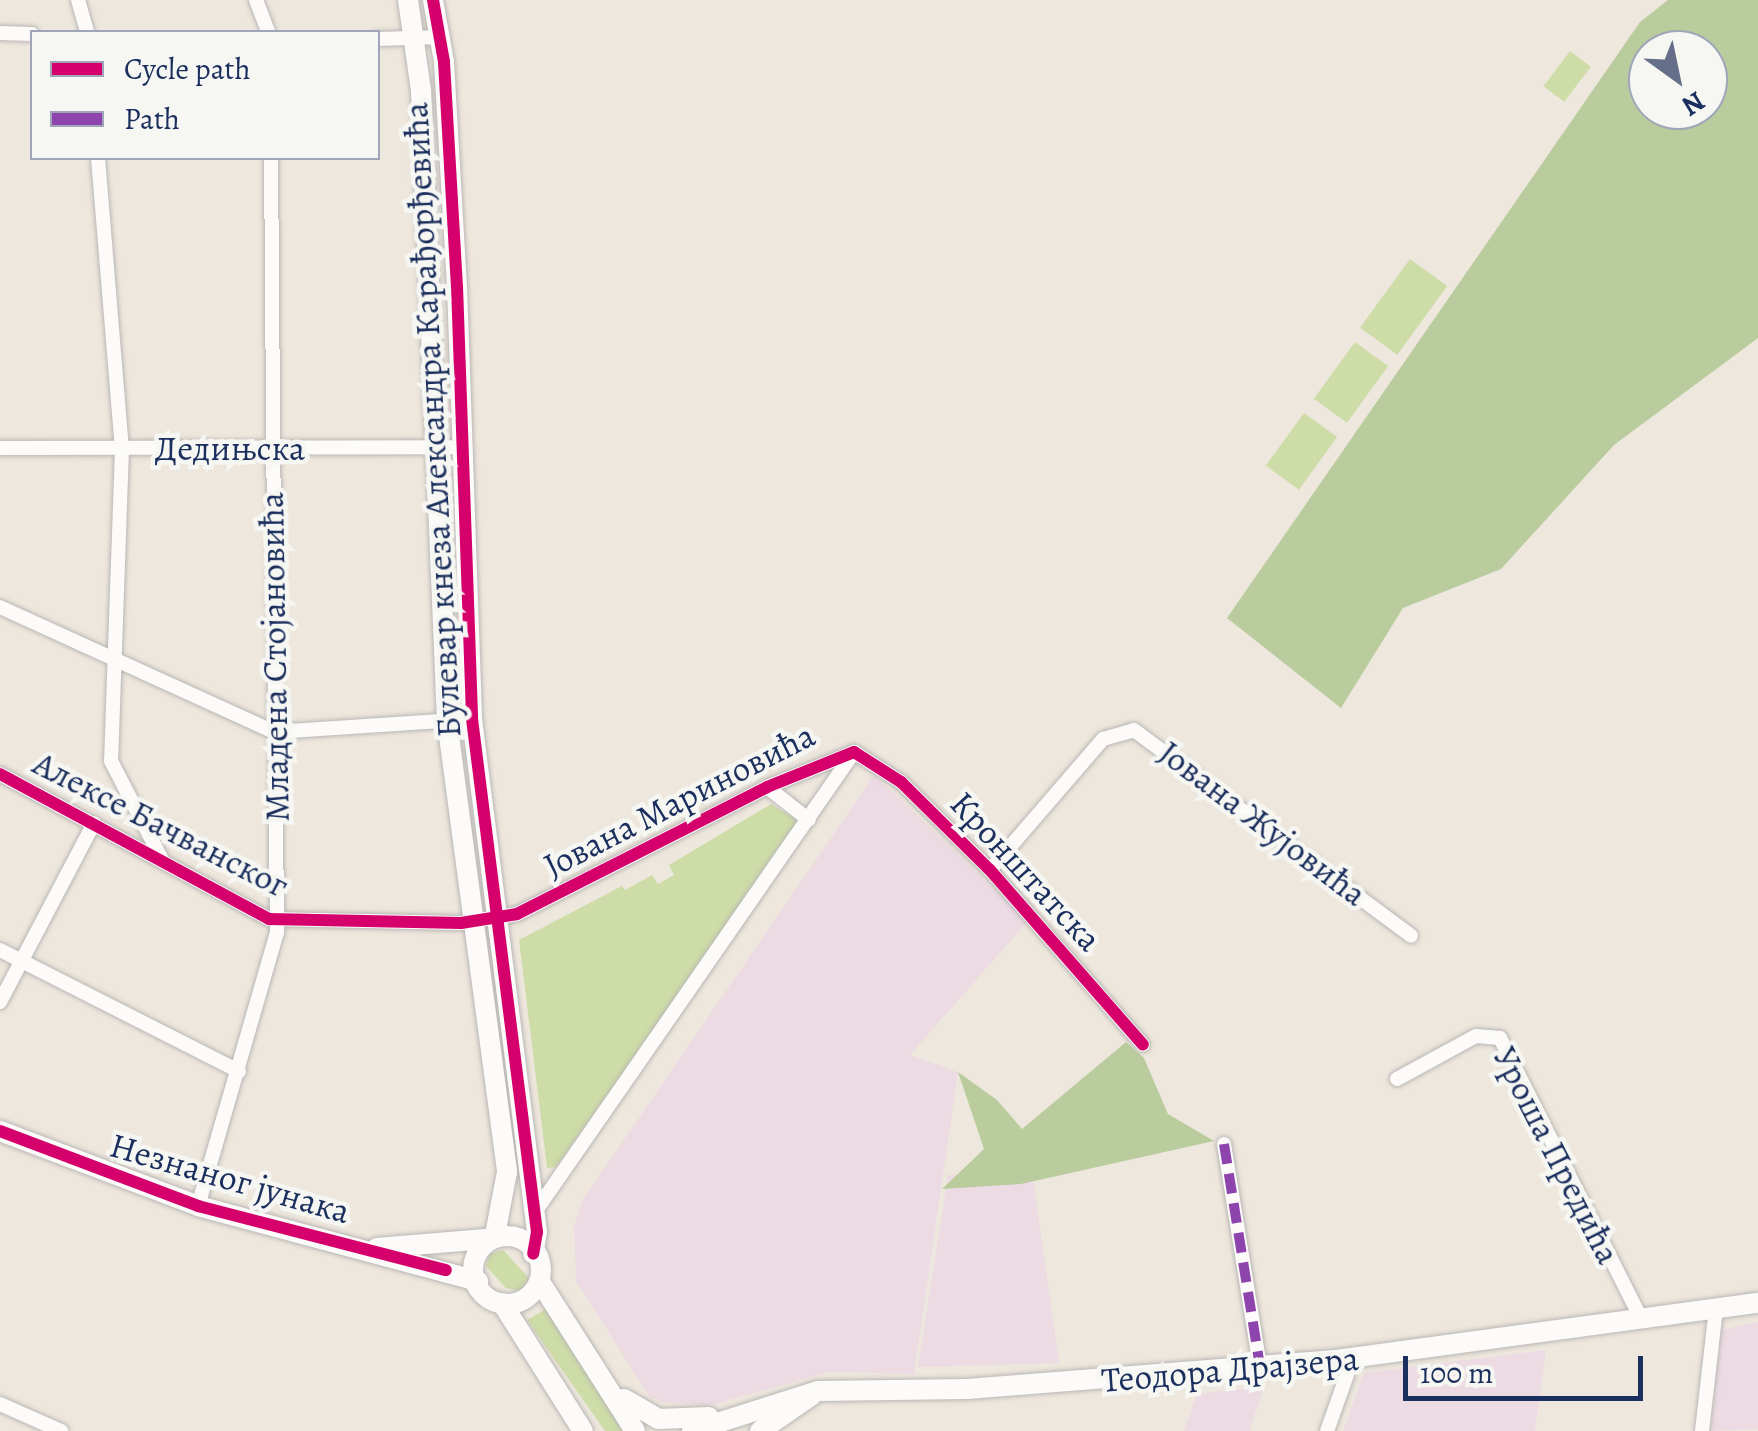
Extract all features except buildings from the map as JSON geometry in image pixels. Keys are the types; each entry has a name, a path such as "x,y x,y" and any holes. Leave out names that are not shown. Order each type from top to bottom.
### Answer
{"street":[{"path":"78,0 86,30"},
{"path":"256,0 267,30"},
{"name":"Булевар кнеза Александра Карађорђевића","path":"408,0 417,40 447,721 507,1172 490,1237"},
{"name":"Булевар кнеза Александра Карађорђевића","path":"434,0 442,37 472,719 535,1212 533,1254"},
{"path":"0,33 30,34"},
{"path":"380,40 442,37"},
{"path":"98,160 122,448 113,769 161,858"},
{"name":"Младена Стојановића","path":"198,1206 239,1071 277,921 271,160"},
{"name":"Дедињска","path":"0,448 460,447"},
{"path":"0,607 274,732 472,719"},
{"name":"Јована Жујовића","path":"990,870 1103,739 1134,730 1411,936"},
{"name":"Јована Мариновића","path":"474,922 500,920 767,787 854,752"},
{"name":"Јована Мариновића","path":"535,1212 854,752"},
{"name":"Кронштатска","path":"854,752 901,782 990,870 1143,1045"},
{"name":"Алексе Бачванског","path":"0,774 277,921 474,922"},
{"name":"Јована Мариновића","path":"767,787 809,820"},
{"path":"0,1002 94,823"},
{"path":"0,950 239,1071"},
{"name":"Уроша Предића","path":"1397,1079 1476,1036 1500,1038 1642,1320"},
{"name":"Незнаног јунака","path":"0,1131 198,1206 478,1281"},
{"path":"1224,1144 1260,1367"},
{"path":"582,1431 502,1303 478,1281 472,1260 490,1237 533,1254 542,1285 610,1386 635,1431"},
{"name":"Незнаног јунака","path":"370,1249 490,1237"},
{"path":"502,1303 523,1304 542,1285"},
{"name":"Теодора Драјзера","path":"692,1431 818,1391 967,1389 1260,1367 1353,1358 1758,1302"},
{"path":"1702,1431 1716,1309"},
{"path":"1327,1431 1353,1358"},
{"path":"610,1386 646,1416 725,1420"},
{"path":"754,1410 774,1428 818,1391"},
{"path":"0,1404 61,1431"}],"shaded area":[{"path":"874,775 1028,921 910,1055 958,1072 914,1374 829,1372 711,1405 663,1402 649,1396 576,1281 574,1226 582,1201"},
{"path":"1032,1171 1059,1363 918,1367 948,1175"},
{"path":"1758,1322 1758,1429 1711,1431 1722,1330"},
{"path":"1546,1350 1535,1431 1343,1431 1364,1373"},
{"path":"1264,1387 1249,1431 1184,1431 1197,1394"}],"green space":[{"path":"1668,0 1758,0 1758,338 1614,445 1501,569 1403,608 1341,708 1227,618 1628,39 1628,130 1728,130 1728,30 1634,30"},
{"path":"1570,51 1591,67 1564,102 1544,86"},
{"path":"1410,259 1447,286 1397,355 1360,328"},
{"path":"1355,342 1388,366 1347,423 1314,399"},
{"path":"1304,413 1337,437 1299,490 1266,466"},
{"path":"771,804 800,822 556,1167 547,1168 519,940 622,886 625,890 652,875 658,884 674,875 669,865"},
{"path":"1126,1042 1144,1058 1168,1114 1214,1141 1021,1184 942,1189 984,1149 958,1072 997,1100 1022,1129"},
{"path":"503,1250 529,1278 522,1291 506,1288 486,1266 490,1254"},
{"path":"546,1309 626,1431 605,1431 527,1320"}],"marked path":[{"path":"1224,1144 1260,1367"}],"cycle path":[{"path":"433,0 444,62 457,286 472,719 537,1232 533,1254"},
{"path":"0,774 269,919 461,923 517,914 767,787 854,752 901,782 990,870 1143,1045"},
{"path":"0,1131 198,1206 446,1270"}]}
